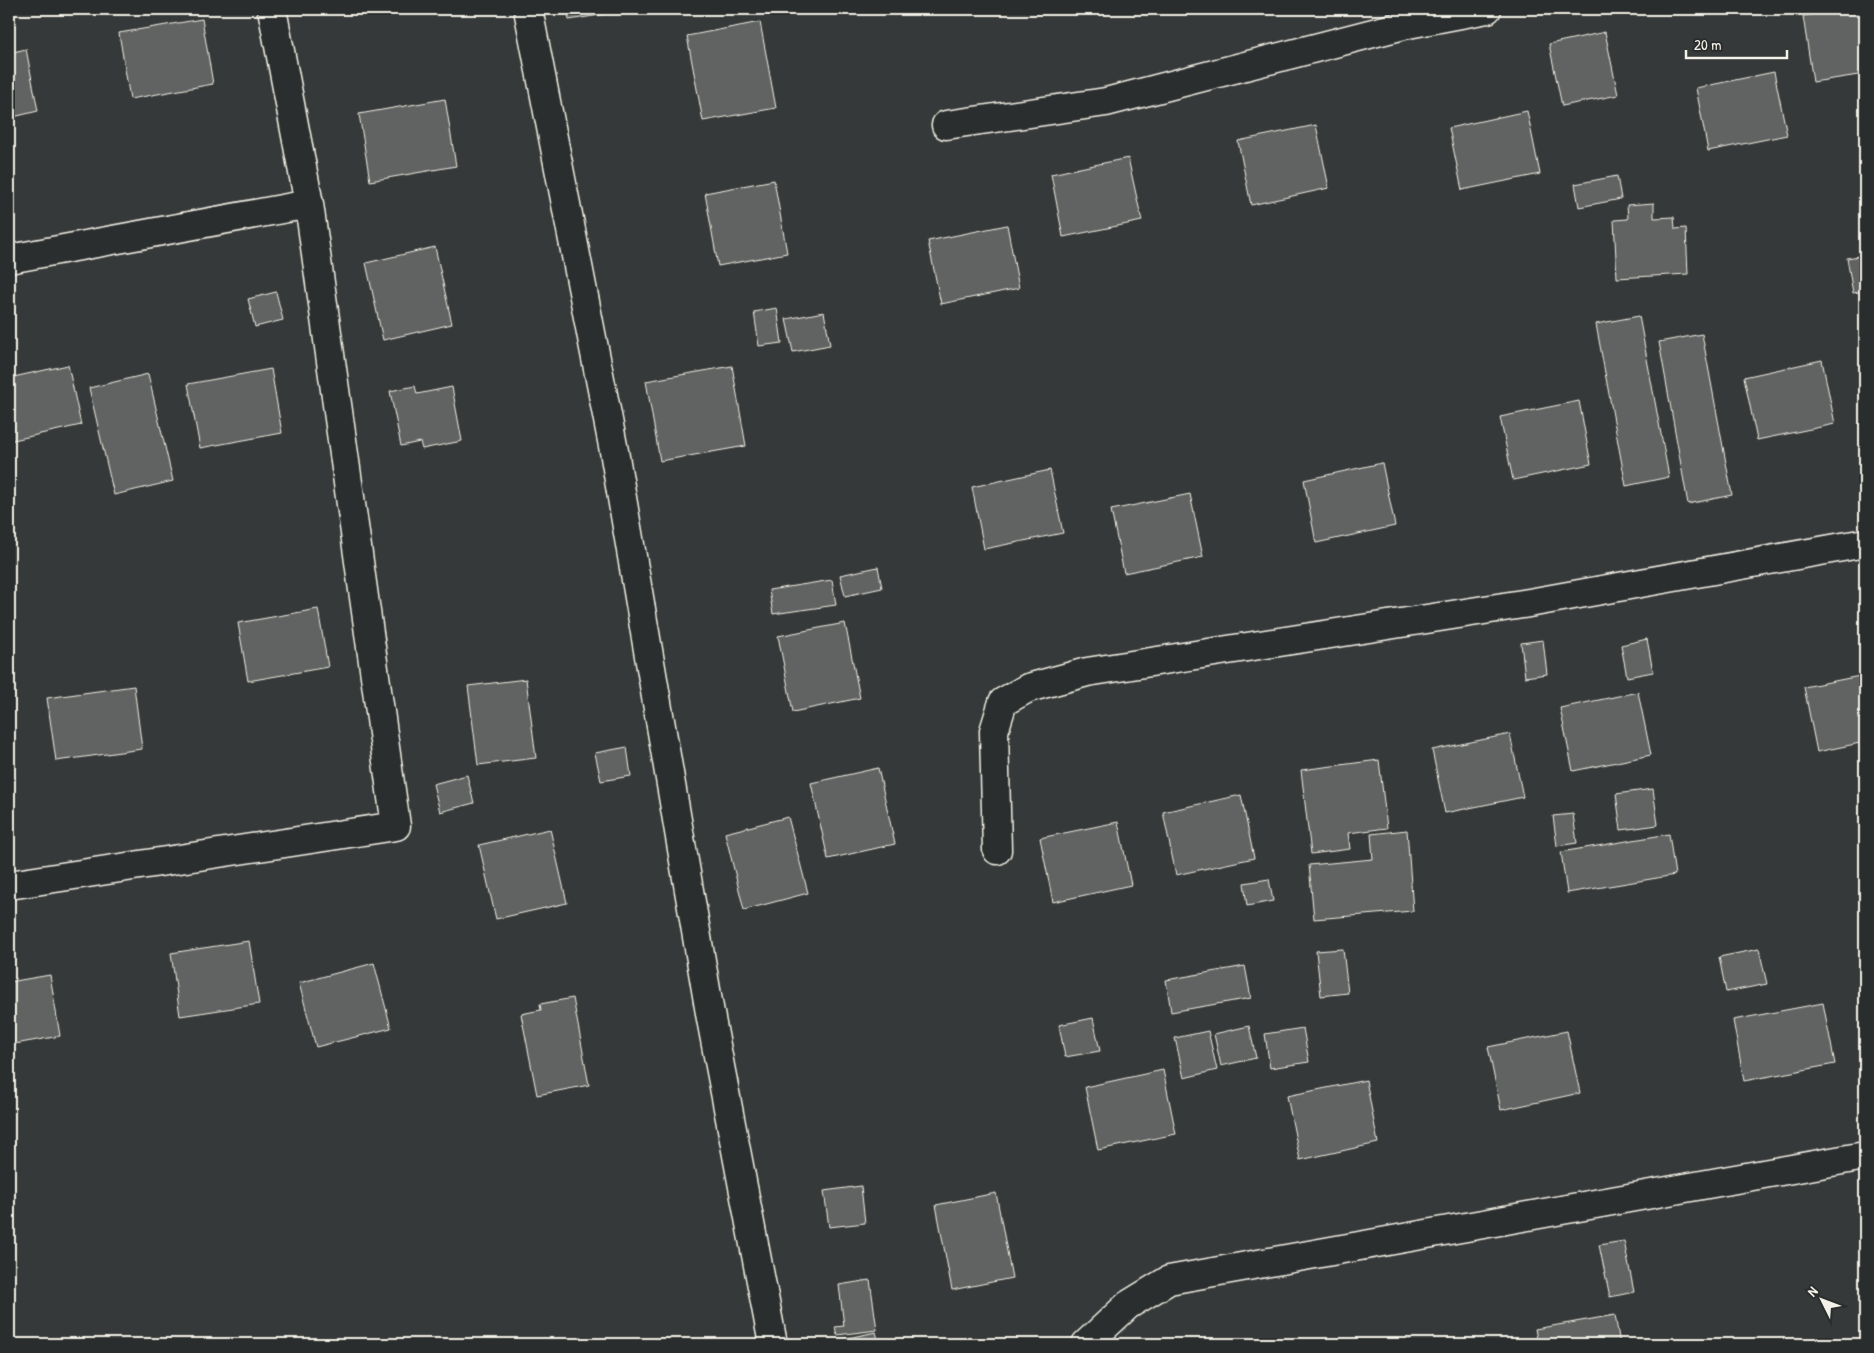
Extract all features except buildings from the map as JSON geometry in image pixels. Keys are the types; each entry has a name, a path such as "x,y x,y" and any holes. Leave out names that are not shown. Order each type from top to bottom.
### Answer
{"street":[{"path":"9,885 396,826 309,204 272,9"},
{"path":"528,9 614,451 711,1019 773,1344"},
{"path":"946,125 1106,102 1408,24 1487,9"},
{"path":"9,259 309,204"},
{"path":"997,850 994,731 1003,702 1028,688 1087,672 1529,603 1865,543"},
{"path":"1086,1344 1128,1305 1169,1280 1865,1156"}]}
